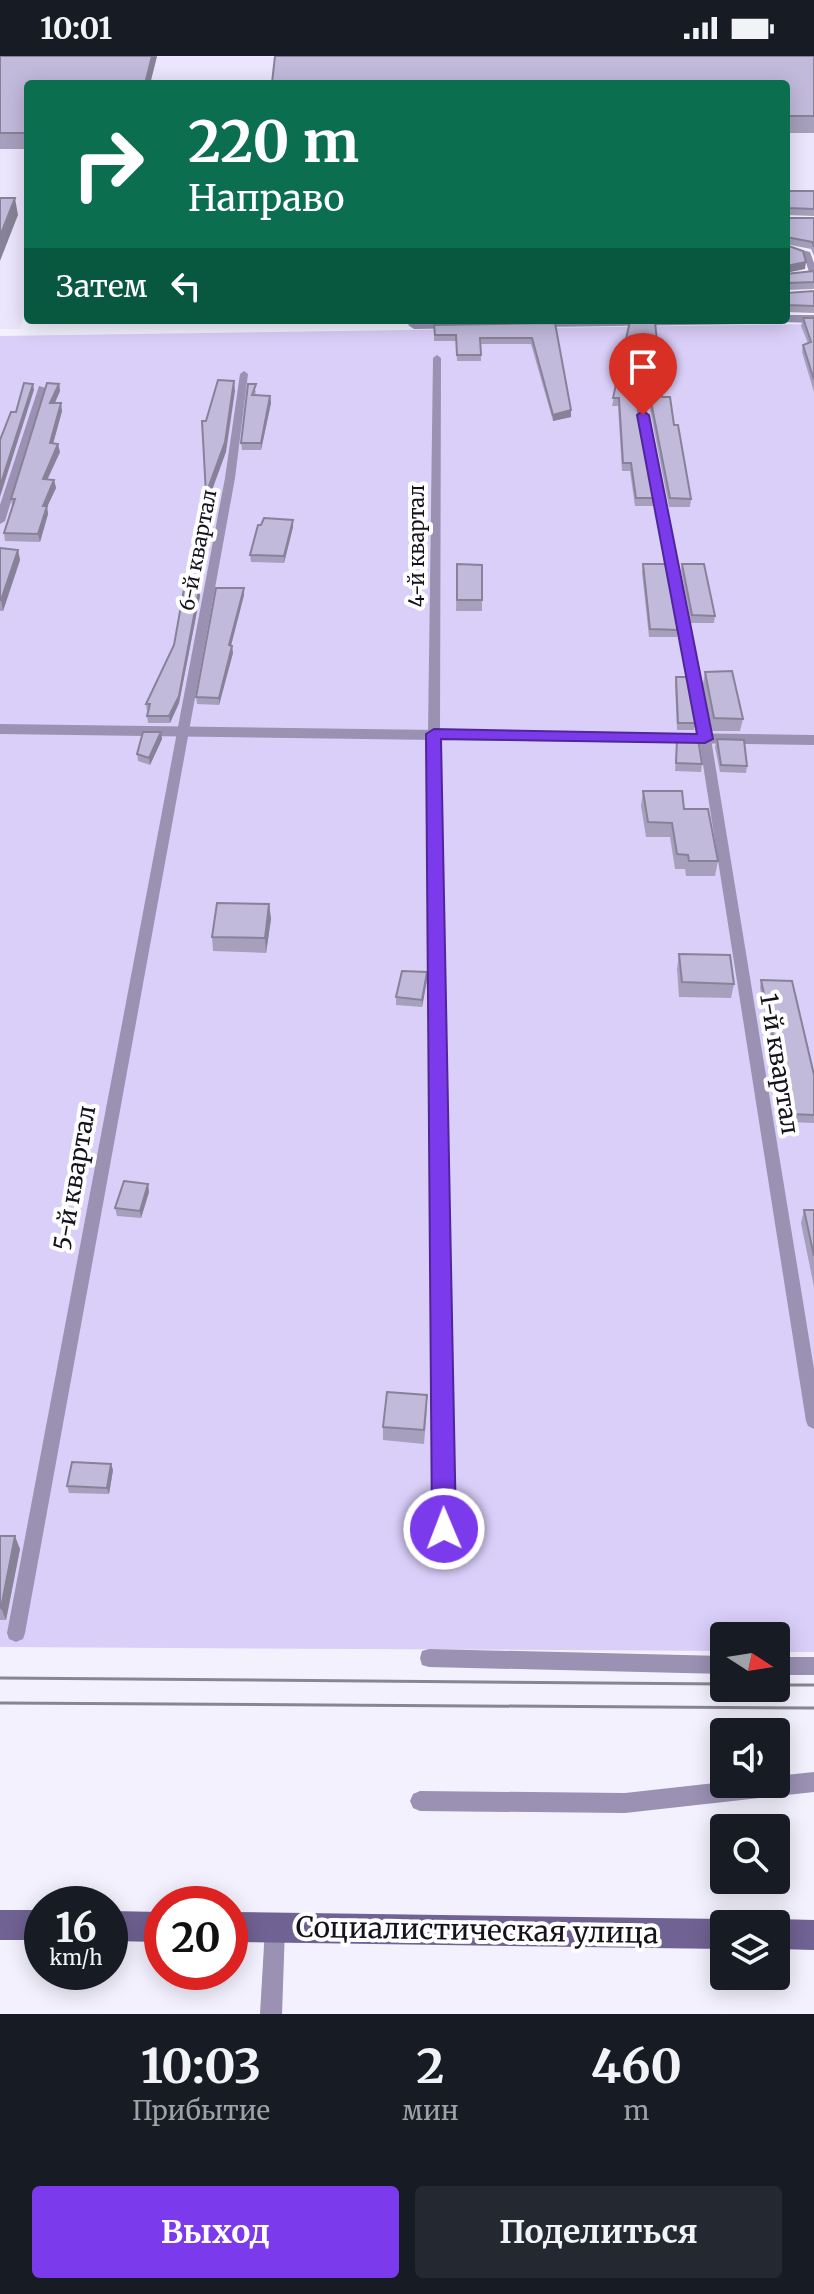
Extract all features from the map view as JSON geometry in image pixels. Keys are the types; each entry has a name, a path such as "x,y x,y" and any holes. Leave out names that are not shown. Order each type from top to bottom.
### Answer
{"street":[{"path":"790,319 814,319"},
{"path":"414,325 468,324"},
{"path":"0,729 814,740"},
{"path":"0,1925 24,1925"},
{"name":"Социалистическая улица","path":"248,1927 710,1934"},
{"path":"790,1934 814,1935"}],"lane":[{"path":"790,249 807,254 814,274 790,277"},
{"name":"4-й квартал","path":"437,358 434,734 444,1529"},
{"name":"1-й квартал","path":"633,359 705,739 814,1421"},
{"name":"6-й квартал","path":"182,732 230,478 244,374"},
{"path":"0,521 42,388"},
{"name":"5-й квартал","path":"16,1633 182,732"},
{"path":"429,1658 710,1665"},
{"path":"790,1666 814,1666"},
{"path":"420,1801 625,1803 814,1782"},
{"path":"271,2014 275,1928"}],"shaded area":[{"path":"0,56 814,56 814,203 790,203 790,80 24,80 24,314 20,329 0,329"},
{"path":"814,324 814,1652 790,1652 790,1622 710,1622 710,1651 0,1647 0,336"}],"building":[{"path":"0,56 152,56 146,80 24,80 24,133 0,133"},
{"path":"275,56 814,56 814,116 790,116 790,80 272,80"},
{"path":"790,191 814,191 814,209 790,208"},
{"path":"0,198 15,198 0,236"},
{"path":"790,218 814,218 814,247 812,242 790,238"},
{"path":"790,246 803,251 806,262 790,265"},
{"path":"814,271 814,282 790,283 790,274"},
{"path":"814,291 814,306 790,305 790,293"},
{"path":"803,318 814,318 814,380 803,345 811,342"},
{"path":"555,324 571,410 553,415 532,338 480,338 481,355 457,355 456,335 435,335 434,325"},
{"path":"629,324 655,324 662,397 670,397 674,425 678,425 691,499 670,498 641,351 636,346 627,352 654,498 636,498 631,463 623,463 619,398 613,398"},
{"path":"218,380 234,381 225,442 206,494 202,421 206,421"},
{"path":"24,383 33,384 0,486 0,440 11,412 16,412"},
{"path":"47,383 59,384 50,403 61,403 50,443 58,444 43,479 54,480 43,506 47,506 38,534 4,533 15,499 11,499"},
{"path":"248,384 256,384 252,395 270,396 261,443 241,443"},
{"path":"264,518 293,520 284,556 250,555 258,525"},
{"path":"0,548 18,550 1,600 0,600"},
{"path":"457,564 482,565 482,600 457,600"},
{"path":"643,564 666,564 678,630 650,629"},
{"path":"682,564 704,564 715,616 692,615"},
{"path":"216,588 244,588 219,698 196,697"},
{"path":"184,589 199,589 179,696 169,716 147,716 150,704 146,704 174,645"},
{"path":"732,671 743,719 714,718 705,672"},
{"path":"676,677 687,677 696,723 678,723"},
{"path":"143,732 161,732 149,758 137,754"},
{"path":"677,739 698,739 702,764 676,763"},
{"path":"717,739 744,740 747,766 721,765"},
{"path":"643,791 682,791 684,809 708,809 718,861 689,861 688,855 677,854 672,823 648,822"},
{"path":"217,903 269,904 265,938 212,937"},
{"path":"679,954 730,955 734,984 682,982"},
{"path":"402,971 427,972 422,1000 396,997"},
{"path":"761,980 792,981 814,1075 814,1115 790,1114"},
{"path":"124,1181 148,1184 140,1211 115,1208"},
{"path":"804,1210 814,1210 814,1256"},
{"path":"387,1392 427,1395 424,1430 383,1427"},
{"path":"72,1462 111,1464 107,1488 67,1486"},
{"path":"0,1536 15,1536 1,1608 0,1608"}],"tram line":[{"path":"0,1678 710,1684"},
{"path":"790,1685 814,1685"},
{"path":"0,1703 814,1708"}],"route":[{"path":"444,1529 434,734 705,739 643,415"}]}
